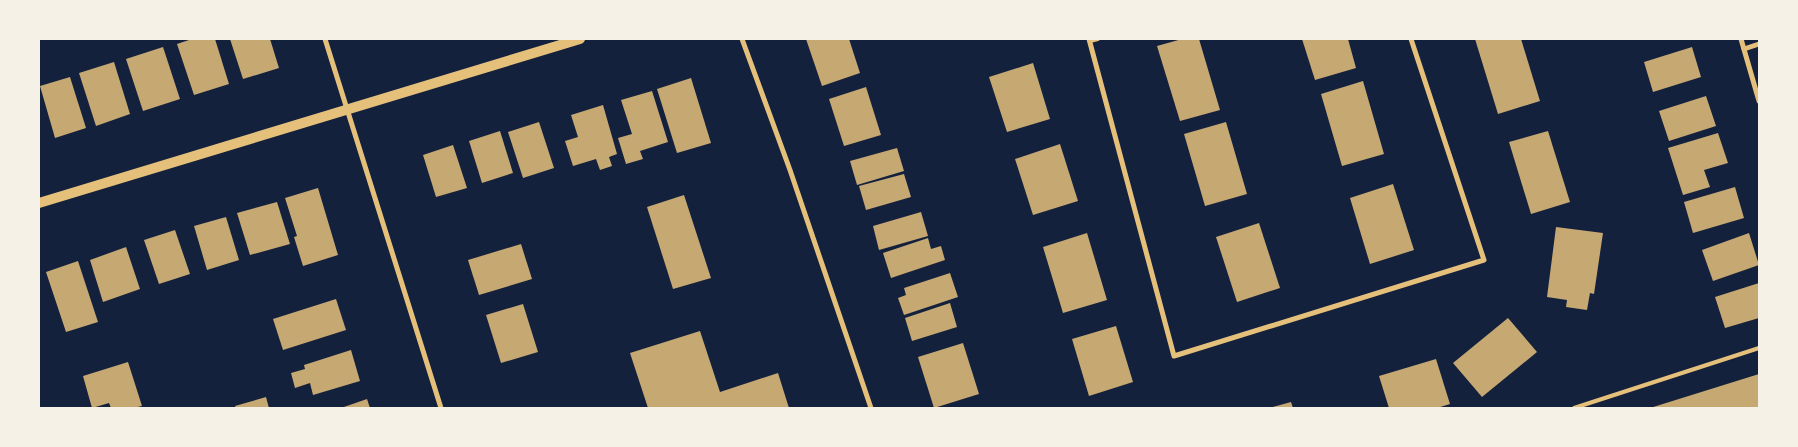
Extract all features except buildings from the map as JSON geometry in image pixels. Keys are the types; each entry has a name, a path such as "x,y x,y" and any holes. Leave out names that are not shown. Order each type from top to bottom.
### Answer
{"main road":[{"path":"39,203 580,39"}],"street":[{"path":"325,39 441,408"},
{"path":"742,39 790,170 871,408"},
{"path":"1090,40 1174,356 1484,260 1411,39"},
{"path":"1741,39 1759,101"},
{"path":"1744,49 1759,44"}],"lane":[{"path":"1090,40 1098,39"},
{"path":"1574,408 1759,348"}]}
